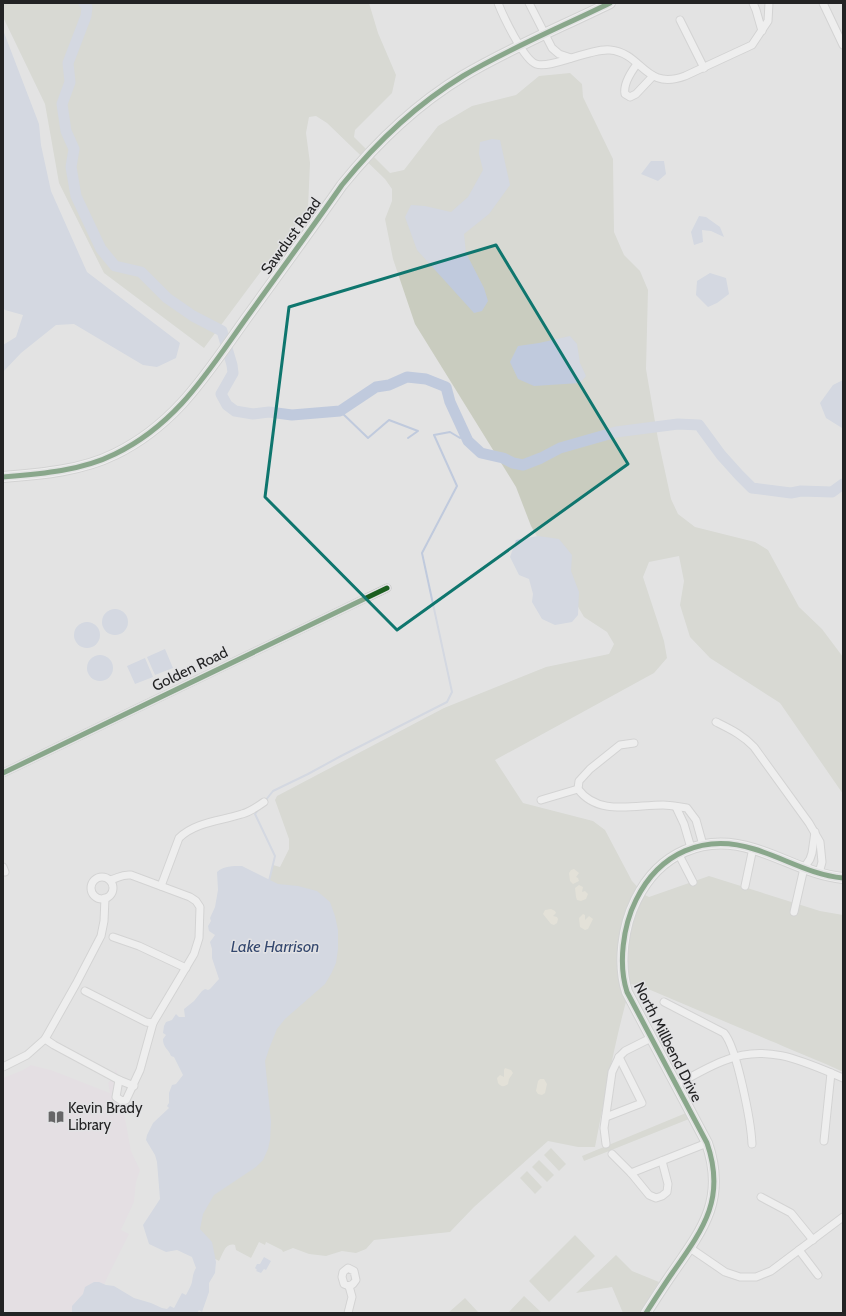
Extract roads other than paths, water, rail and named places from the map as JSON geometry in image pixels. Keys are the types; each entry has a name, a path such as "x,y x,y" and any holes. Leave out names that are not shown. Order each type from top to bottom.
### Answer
{"street":[{"path":"498,3 527,58 536,64 550,64 601,50 610,50 626,55 653,76 668,80 676,80 752,45 768,21 769,3"},
{"path":"529,3 552,48 559,54 571,58"},
{"name":"Sawdust Road","path":"3,478 84,465 116,454 150,433 191,395 342,185 362,160 407,118 443,90 482,65 610,3"},
{"path":"753,3 762,31"},
{"path":"823,3 843,45"},
{"path":"680,20 704,68"},
{"path":"637,64 632,70 624,88 625,94 630,97 636,94 653,76"},
{"name":"Golden Road","path":"3,772 387,588"},
{"path":"716,722 738,733 754,747 815,832 820,842 822,853 819,874"},
{"path":"634,743 620,745 590,769 579,782 578,789 590,802 608,807 664,805 687,808 696,820 703,845"},
{"path":"541,800 578,789"},
{"path":"161,886 179,838 184,832 243,814 264,802"},
{"path":"676,807 684,824 691,848"},
{"path":"794,912 804,868 810,859 815,832"},
{"name":"North Millbend Drive","path":"646,1313 699,1234 709,1214 714,1191 714,1167 706,1143 627,992 624,983 622,965 624,939 633,905 645,882 661,866 678,853 703,845 724,844 753,848 819,874 843,878"},
{"path":"745,886 753,848"},
{"path":"678,853 693,882"},
{"path":"110,880 115,879 122,874 131,875 190,897 196,901 200,907 199,938 194,954 153,1023 134,1086 126,1100 122,1101 118,1100 116,1097 119,1080"},
{"path":"103,876 110,880 113,888 109,896 105,898 98,898 94,896 90,890 90,885 96,878 103,876"},
{"path":"3,1068 27,1055 45,1039 101,936 104,921 105,898"},
{"path":"113,937 139,946 186,968"},
{"path":"85,991 146,1022 153,1023"},
{"path":"664,1002 724,1033 728,1038 735,1056 750,1127 752,1144"},
{"path":"606,1144 604,1128 612,1072 619,1058 625,1051 651,1038"},
{"path":"45,1039 119,1080 134,1086"},
{"path":"676,1085 715,1064 735,1056 767,1053 796,1060 843,1078"},
{"path":"606,1117 642,1103 619,1058"},
{"path":"824,1141 831,1073"},
{"path":"631,1173 706,1143"},
{"path":"612,1154 631,1173 649,1196 656,1198 667,1192 668,1184 662,1161"},
{"path":"761,1197 791,1213 813,1240"},
{"path":"690,1248 725,1272 748,1278 756,1277 771,1270 843,1217"},
{"path":"799,1250 818,1275"},
{"path":"348,1313 352,1297 349,1286"}],"water":[{"path":"3,30 39,124 41,145 51,191 87,272 180,343 176,358 157,367 143,365 74,324 56,325 21,353 3,372 3,345 16,337 23,315 5,310 3,308"},
{"path":"492,139 500,140 510,185 489,214 464,234 466,253 484,288 488,301 482,311 474,313 417,250 405,217 411,205 425,206 451,212 468,197 483,170 479,154 480,142"},
{"path":"651,161 664,161 666,174 658,181 641,174"},
{"path":"699,216 706,217 720,227 724,237 711,231 702,230 703,242 694,245 691,232"},
{"path":"710,273 726,278 729,294 717,303 708,307 696,295 697,281"},
{"path":"570,336 577,344 580,363 586,376 580,383 534,386 518,379 510,362 518,346"},
{"path":"843,380 842,428 826,418 820,403 833,385"},
{"path":"538,536 559,539 572,555 571,571 579,592 578,615 572,622 555,625 542,619 532,602 533,594 529,579 519,575 510,557 516,540"},
{"path":"115,609 124,613 128,622 124,631 115,635 106,631 102,622 106,613"},
{"path":"87,622 96,626 100,635 96,644 87,648 78,644 74,635 78,626"},
{"path":"165,649 173,668 155,675 147,657"},
{"path":"100,655 109,659 113,668 109,677 100,681 91,677 87,668 91,659"},
{"path":"145,658 153,677 135,684 127,666"},
{"name":"Lake Harrison","path":"242,866 278,884 298,886 317,891 330,902 338,930 336,963 331,974 325,984 285,1019 277,1029 265,1061 271,1122 268,1149 263,1160 256,1167 214,1195 203,1214 200,1229 212,1242 216,1262 215,1273 209,1283 209,1292 202,1312 199,1310 197,1313 72,1313 72,1306 83,1294 85,1287 94,1282 114,1286 134,1298 167,1309 170,1306 174,1308 182,1293 186,1295 192,1284 196,1268 192,1257 177,1250 166,1252 149,1244 143,1225 160,1199 157,1162 155,1155 146,1140 153,1123 169,1108 167,1106 169,1103 169,1093 172,1085 176,1084 183,1075 174,1057 171,1056 164,1044 163,1039 166,1035 163,1033 164,1026 166,1022 172,1020 176,1014 179,1017 185,1017 184,1009 194,1001 202,991 205,989 210,989 219,979 212,958 210,942 215,935 209,931 208,926 215,907 218,890 217,872 225,867"},
{"path":"264,1257 271,1261 266,1270 264,1269 261,1273 256,1271 257,1270 255,1268 257,1264 260,1264"}],"waterway":[{"path":"84,3 87,7 86,16 68,63 70,82 62,104 66,131 74,149 71,167 76,196 101,249 115,266 141,272 167,298 193,316 222,331 233,373 221,394 227,405 235,411 253,414 269,412 292,415 340,411 376,387 389,385 407,377 426,379 446,387 450,402 468,441 481,453 503,458 513,463 523,465 560,448 616,432 678,424 699,425 721,455 752,488 791,493 801,491 832,492 843,484"},
{"path":"340,411 368,438 389,420 418,431 408,438"},
{"path":"265,801 273,791 447,702 452,692 422,553 457,486 434,435 450,432 460,438 463,432"},
{"path":"259,809 255,814 275,856 269,881"}],"place":[{"name":"Kevin Brady Library","path":"56,1117"}]}
